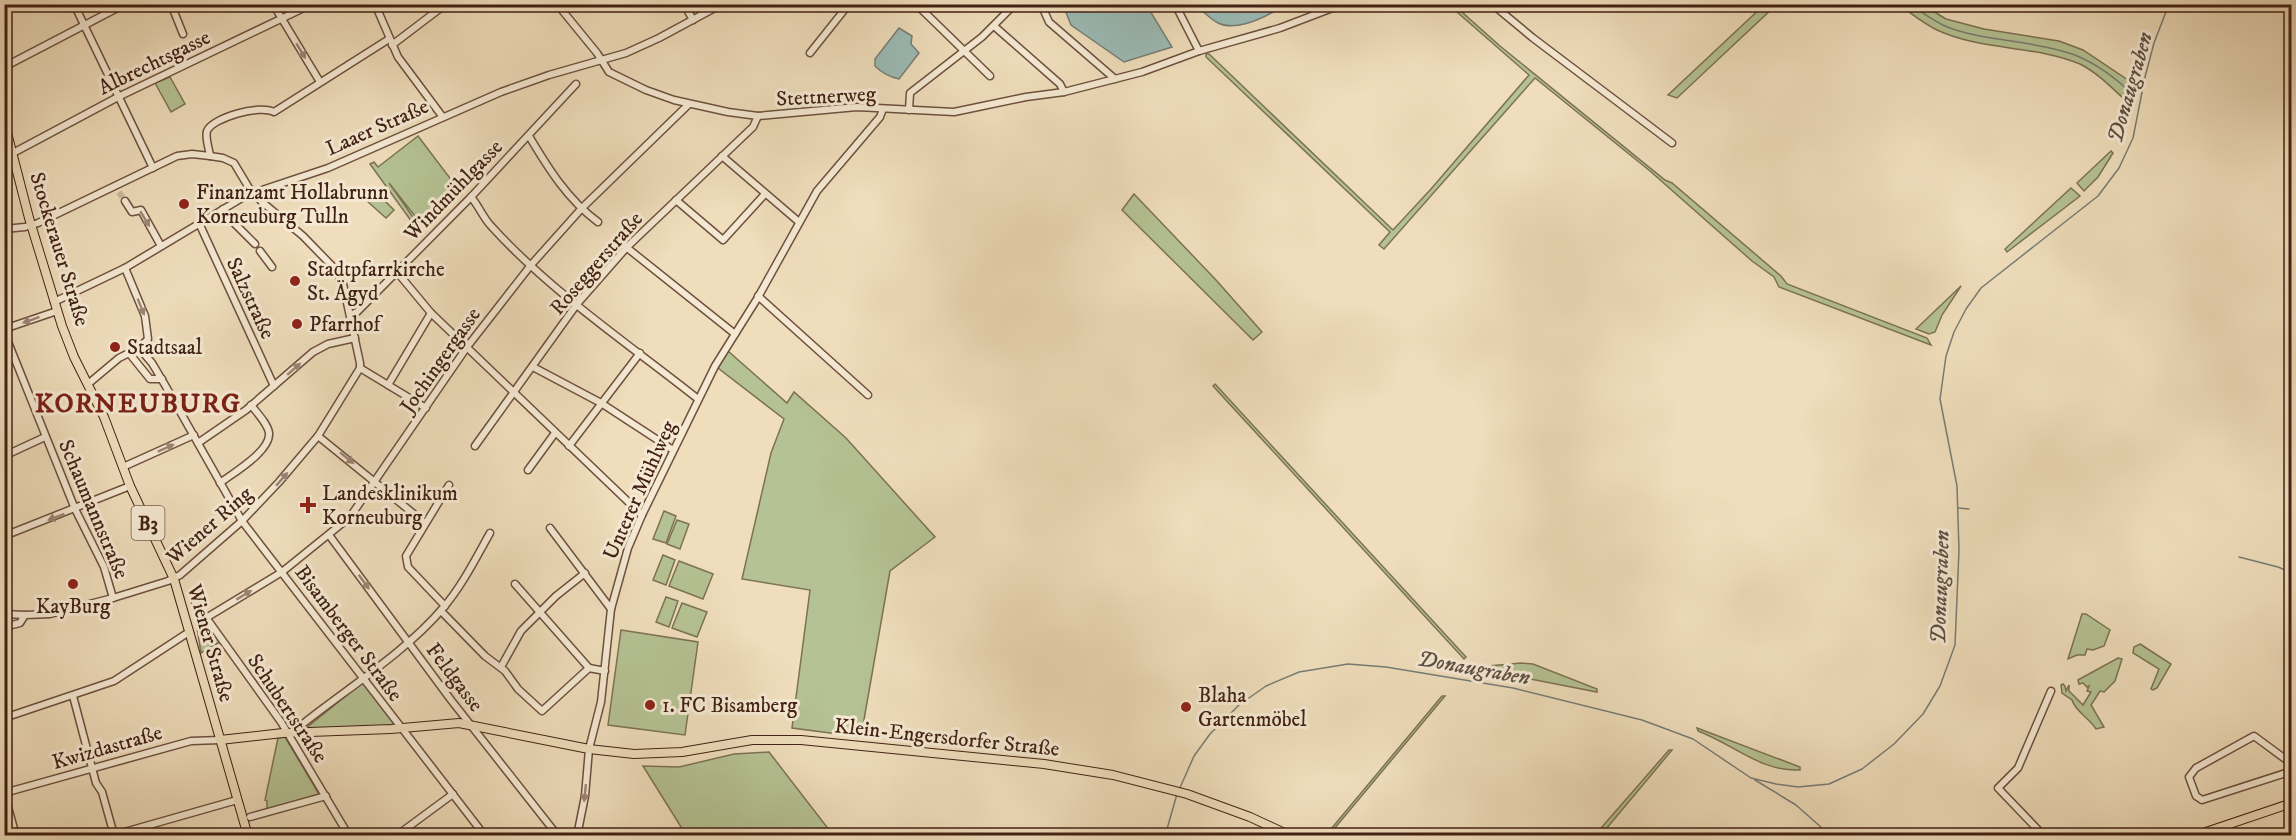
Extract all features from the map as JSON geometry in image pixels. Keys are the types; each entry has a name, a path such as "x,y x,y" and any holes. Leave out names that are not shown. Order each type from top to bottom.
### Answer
{"main road":[{"name":"Stockerauer Straße","path":"4,121 9,154 54,302 74,357 88,384"},
{"name":"B3","path":"88,384 123,467"},
{"name":"Wiener Straße","path":"123,467 174,579 248,836"},
{"name":"Klein-Engersdorfer Straße","path":"220,740 287,732 401,728 439,724 470,724 589,749 634,754 664,754 747,740 783,739 1070,767 1113,775 1185,794 1250,817 1291,836"},
{"path":"2194,836 2292,803"}],"street":[{"path":"74,4 153,168"},
{"path":"4,68 125,4"},
{"path":"171,4 183,34"},
{"path":"273,4 320,82"},
{"name":"Albrechtsgasse","path":"9,154 117,97 312,4"},
{"path":"375,4 390,42 405,68 442,116"},
{"path":"210,156 206,135 210,127 249,109 265,109 274,112 375,47 390,42 446,4"},
{"name":"Stettnerweg","path":"557,4 597,53 609,72 646,90 689,104 758,116 857,107 954,112 1003,101 1064,92 1142,72 1199,51 1280,28 1343,4"},
{"path":"684,4 693,20"},
{"name":"Laaer Straße","path":"54,302 125,268 253,193 328,168 442,116 549,75 601,61 647,44 722,4"},
{"path":"810,53 849,4"},
{"path":"916,4 990,76"},
{"path":"909,110 910,93 994,26 1015,4"},
{"path":"1041,4 1049,22 1115,80"},
{"path":"1492,4 1533,38 1672,143"},
{"path":"1177,8 1199,51"},
{"path":"994,26 1060,84 1064,92"},
{"name":"Windmühlgasse","path":"351,315 357,312 397,272 529,136 576,84"},
{"name":"Jochingergasse","path":"206,618 282,572 350,517 466,347 531,265 582,208 689,104"},
{"name":"Unterer Mühlweg","path":"577,836 585,796 589,749 601,702 611,609 628,548 698,399 799,222 819,189 879,117 883,109"},
{"name":"Roseggerstraße","path":"475,446 577,304 624,245 676,200 753,127 758,116"},
{"path":"529,136 554,177 598,222"},
{"path":"4,229 31,225 118,189 153,168 184,154 223,158 234,163 253,193 303,236 336,270 343,284 351,315 360,368 426,408"},
{"path":"722,156 799,222"},
{"path":"676,200 723,240 765,194"},
{"path":"471,196 491,226 531,265 698,399"},
{"path":"125,201 132,212 141,210 161,246"},
{"path":"224,209 230,219 255,244"},
{"name":"Salzstraße","path":"199,224 274,386"},
{"path":"624,245 735,334"},
{"path":"260,251 272,267"},
{"path":"88,384 119,358 141,346 147,341 149,335 145,316 125,268"},
{"path":"397,272 431,313 642,515"},
{"path":"758,296 868,396"},
{"path":"4,331 57,311"},
{"path":"388,385 431,313"},
{"name":"Schaumannstraße","path":"4,331 75,509 104,567 113,598"},
{"path":"198,443 251,405 313,352 328,344 355,338"},
{"name":"Bisamberger Straße","path":"141,346 242,521 485,836"},
{"path":"129,353 150,379 162,379"},
{"path":"569,446 640,353"},
{"path":"533,367 601,403 673,450"},
{"name":"Wiener Ring","path":"4,614 50,614 174,579 242,521 273,489 318,436 360,368"},
{"path":"220,483 259,453 270,436 269,430 251,405"},
{"path":"528,470 555,433"},
{"path":"123,467 194,435"},
{"path":"318,436 425,523"},
{"path":"4,456 45,437"},
{"path":"449,485 406,556 408,567 485,656 501,667 518,689 542,711 589,669"},
{"path":"4,536 130,486"},
{"path":"550,528 611,609"},
{"path":"304,723 408,642 443,608 469,571 490,533"},
{"name":"Feldgasse","path":"329,535 451,700 558,836"},
{"path":"501,667 521,631 539,612 585,573"},
{"path":"515,584 589,669 605,670"},
{"name":"Schubertstraße","path":"195,602 287,732 349,836"},
{"path":"4,627 20,623 26,615"},
{"path":"4,718 114,681 189,632"},
{"path":"2044,836 1998,789 2018,768 2051,691"},
{"path":"73,696 96,783 102,792 114,835 237,800"},
{"path":"2292,764 2254,736 2196,768 2189,777 2196,796 2202,800 2292,771"},
{"name":"Kwizdastraße","path":"5,793 191,741 220,740"},
{"path":"5,793 16,836"},
{"path":"396,836 453,794"},
{"path":"250,817 326,796"}],"green space":[{"path":"1765,4 1776,5 1677,98 1668,95"},
{"path":"1449,5 1454,5 1500,46 1665,180 1672,183 1781,276 1787,284 1927,338 1931,345 1779,287 1774,277 1752,261 1650,171 1535,78 1384,249 1379,245 1390,232 1206,57 1206,54 1209,54 1393,230 1529,75"},
{"path":"1899,5 1923,5 1946,19 1984,29 2059,41 2083,50 2128,80 2123,98 2097,75 2080,64 2045,54 1954,37 1932,28"},
{"path":"170,77 185,104 171,112 155,83"},
{"path":"418,136 462,194 422,225 389,183 420,227 417,229 370,164 374,162 378,167"},
{"path":"2111,151 2113,153 2098,177 2084,191 2077,183"},
{"path":"2071,188 2080,196 2007,252 2005,249"},
{"path":"376,192 394,210 386,218 367,201"},
{"path":"1134,194 1262,332 1253,340 1122,210"},
{"path":"1961,286 1942,315 1935,332 1929,334 1916,329"},
{"path":"728,351 787,403 794,392 846,438 935,537 890,571 861,737 792,728 810,590 742,579 771,453 784,419 718,368"},
{"path":"1215,384 1466,657 1464,659 1213,386"},
{"path":"664,511 676,516 666,543 653,539"},
{"path":"677,520 689,524 680,549 667,544"},
{"path":"663,555 675,560 666,585 653,580"},
{"path":"679,561 713,574 703,599 669,586"},
{"path":"666,597 678,601 669,627 656,622"},
{"path":"193,603 220,642 201,653"},
{"path":"682,603 707,612 697,637 672,628"},
{"path":"2082,614 2086,614 2110,630 2104,646 2093,650 2087,649 2085,655 2077,655 2068,659"},
{"path":"621,630 698,642 685,735 608,725"},
{"path":"2140,644 2171,664 2157,688 2153,690 2151,689 2159,669 2133,653 2134,647"},
{"path":"2118,658 2122,659 2115,681 2104,692 2100,691 2091,705 2104,727 2096,729 2076,708 2072,700 2062,693 2061,685 2065,686 2066,691 2069,685 2069,691 2083,705 2091,692 2087,691 2089,686 2079,684 2078,680"},
{"path":"1533,664 1597,689 1597,692 1489,671 1489,666"},
{"path":"363,682 395,725 305,729"},
{"path":"1442,696 1445,696 1329,835 1326,835"},
{"path":"1697,728 1800,767 1800,770 1773,767 1760,762 1698,731"},
{"path":"285,737 319,794 267,810 265,800 278,738"},
{"path":"1669,750 1672,750 1601,835 1595,835"},
{"path":"769,752 833,835 686,835 643,766 679,767 734,754"}],"water":[{"path":"1063,5 1128,5 1144,11 1145,5 1157,5 1150,11 1172,47 1124,62 1071,25"},
{"path":"1195,5 1274,5 1273,12 1267,15 1246,24 1231,26 1218,23"},
{"path":"899,28 912,36 911,44 919,53 899,79 877,68 875,59"}],"waterway":[{"path":"1910,4 1935,21 1965,33 2042,46 2072,54 2100,68 2126,88"},
{"name":"Donaugraben","path":"1179,790 1194,756 1210,734 1239,705 1266,686 1299,672 1348,664 1386,667 1513,688 1642,720 1693,739 1751,778 1776,784 1798,787 1829,784 1862,769 1894,744 1923,714 1940,686 1955,645 1959,550 1957,486 1940,399 1946,356 1954,332 1966,309 1981,288 2098,196 2119,168 2133,138 2154,43 2169,4"},
{"path":"1958,508 1969,509"},
{"path":"2239,557 2292,573"},
{"path":"1755,780 1796,805 1831,836"},
{"name":"Donaugraben","path":"1165,836 1177,794"}],"tunnel":[{"path":"119,192 125,201"}],"place":[{"name":"Finanzamt Hollabrunn Korneuburg Tulln","path":"184,204"},
{"name":"Stadtpfarrkirche St. Ägyd","path":"295,281"},
{"name":"Pfarrhof","path":"297,324"},
{"name":"Stadtsaal","path":"115,347"},
{"name":"Landesklinikum Korneuburg","path":"308,505"},
{"name":"KayBurg","path":"73,584"},
{"name":"1. FC Bisamberg","path":"650,705"},
{"name":"Blaha Gartenmöbel","path":"1186,707"}],"district":[{"name":"KORNEUBURG","path":"138,403"}]}
